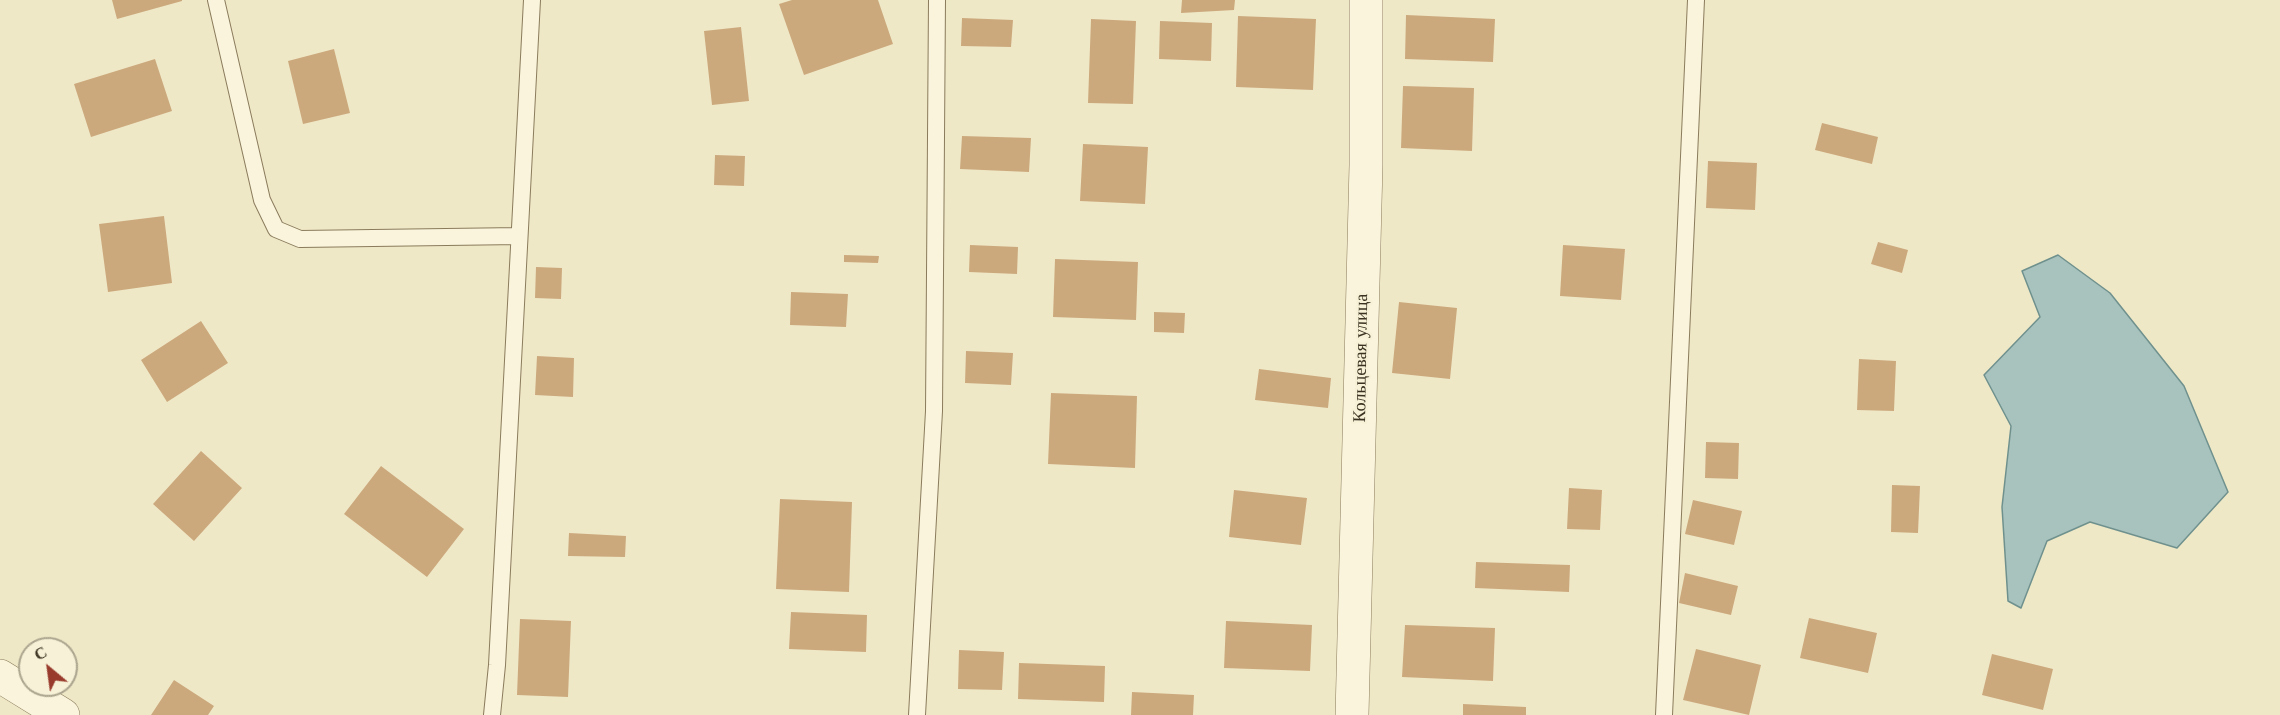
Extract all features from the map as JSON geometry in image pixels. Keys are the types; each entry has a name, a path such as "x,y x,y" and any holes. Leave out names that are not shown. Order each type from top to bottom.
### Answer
{"street":[{"name":"Кольцевая улица","path":"1352,715 1366,165 1366,0"},
{"path":"0,676 63,715"}],"lane":[{"path":"216,0 262,200 276,229 300,239 519,236"},
{"path":"492,715 532,0"},
{"path":"917,715 934,411 936,0"},
{"path":"1664,715 1696,0"}],"water":[{"path":"2058,255 2110,293 2184,386 2228,492 2177,548 2090,522 2047,541 2021,608 2008,601 2002,507 2011,426 1984,375 2040,317 2022,271"}],"building":[{"path":"112,0 182,0 182,1 117,19"},
{"path":"792,0 878,0 893,44 804,75 779,4"},
{"path":"1182,0 1235,0 1234,10 1181,13"},
{"path":"1406,15 1495,19 1493,62 1405,59"},
{"path":"1238,16 1316,19 1313,90 1236,87"},
{"path":"962,18 1013,20 1011,47 961,46"},
{"path":"1091,19 1136,21 1133,104 1088,103"},
{"path":"1160,21 1212,23 1211,61 1159,59"},
{"path":"741,27 749,101 712,105 704,31"},
{"path":"334,49 350,113 303,124 288,61"},
{"path":"155,59 172,111 91,137 74,84"},
{"path":"1403,86 1474,88 1472,151 1401,148"},
{"path":"1822,123 1878,137 1872,164 1815,150"},
{"path":"962,136 1031,138 1029,172 960,169"},
{"path":"1083,144 1148,147 1145,204 1080,201"},
{"path":"715,155 745,156 744,186 714,185"},
{"path":"1708,161 1757,163 1755,210 1706,208"},
{"path":"164,216 172,283 108,292 99,224"},
{"path":"1878,242 1908,250 1902,273 1871,264"},
{"path":"970,245 1018,247 1017,274 969,272"},
{"path":"1563,245 1625,249 1621,300 1560,296"},
{"path":"844,255 879,256 878,263 844,262"},
{"path":"1055,259 1138,262 1136,320 1053,317"},
{"path":"536,267 562,268 561,299 535,298"},
{"path":"791,292 848,294 846,327 790,325"},
{"path":"1399,302 1457,308 1450,379 1392,373"},
{"path":"1154,312 1185,313 1184,333 1154,332"},
{"path":"201,321 228,363 167,402 141,360"},
{"path":"966,351 1013,353 1011,385 965,383"},
{"path":"537,356 574,358 573,397 535,395"},
{"path":"1859,359 1896,361 1894,411 1857,410"},
{"path":"1259,369 1331,378 1328,408 1255,400"},
{"path":"1051,393 1137,396 1135,468 1048,464"},
{"path":"1706,442 1739,443 1738,479 1705,478"},
{"path":"201,451 242,488 194,541 153,504"},
{"path":"381,466 464,529 427,577 344,514"},
{"path":"1892,485 1920,486 1918,533 1891,532"},
{"path":"1569,488 1602,490 1600,530 1567,529"},
{"path":"1234,490 1307,498 1301,545 1229,537"},
{"path":"780,499 852,502 849,592 776,589"},
{"path":"1693,500 1742,511 1734,545 1685,534"},
{"path":"569,533 626,536 625,557 568,556"},
{"path":"1476,562 1570,565 1569,592 1475,588"},
{"path":"1685,573 1738,586 1731,615 1679,603"},
{"path":"791,612 867,615 866,652 789,649"},
{"path":"1809,618 1877,633 1868,673 1800,658"},
{"path":"520,619 571,621 568,697 517,695"},
{"path":"1226,621 1312,625 1310,671 1224,668"},
{"path":"1405,625 1495,628 1493,681 1402,677"},
{"path":"1696,649 1761,665 1749,715 1683,700"},
{"path":"959,650 1004,652 1002,690 958,689"},
{"path":"1992,654 2053,669 2043,710 1982,695"},
{"path":"1019,663 1105,666 1104,702 1018,699"},
{"path":"174,680 214,706 208,715 151,715"},
{"path":"1132,692 1194,695 1193,715 1131,715"},
{"path":"1463,704 1526,707 1526,715 1463,715"}]}
